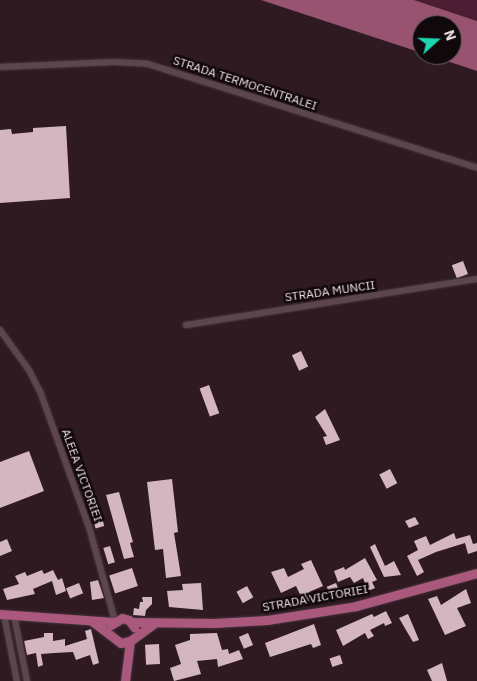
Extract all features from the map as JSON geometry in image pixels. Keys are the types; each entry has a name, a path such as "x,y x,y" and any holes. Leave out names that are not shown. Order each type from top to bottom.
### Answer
{"main road":[{"name":"STRADA VICTORIEI","path":"132,622 153,624 241,622 316,613 356,606 477,572"},
{"path":"2,614 132,622 135,630 125,666 125,681"},
{"path":"89,620 110,633 117,642 125,666"},
{"path":"110,633 117,620"},
{"path":"117,642 131,640 153,624"}],"street":[{"name":"STRADA TERMOCENTRALEI","path":"0,66 114,62 148,64 477,168"},
{"name":"STRADA MUNCII","path":"186,325 477,280"},
{"name":"ALEEA VICTORIEI","path":"0,330 20,358 41,394 89,527 117,620"},
{"path":"2,614 17,681"},
{"path":"14,615 27,681"}],"shaded area":[{"path":"261,0 414,0 459,15 412,15 412,50"},
{"path":"414,0 477,0 477,21"},
{"path":"462,16 477,21 477,71 459,65 462,65"}],"building":[{"path":"66,126 70,198 0,203 0,130 11,129 12,134 33,132 33,128"},
{"path":"463,261 468,274 457,278 452,265"},
{"path":"301,351 308,366 299,371 292,355"},
{"path":"209,385 219,413 210,417 200,388"},
{"path":"325,409 340,440 326,445 323,437 327,436 315,417"},
{"path":"29,451 44,491 0,508 0,462"},
{"path":"390,469 397,483 387,489 379,474"},
{"path":"172,479 178,532 174,533 181,576 166,578 163,549 155,550 147,482"},
{"path":"119,492 133,542 130,543 134,557 124,559 106,495"},
{"path":"97,499 104,526 96,528 88,501"},
{"path":"415,517 419,524 409,528 405,521"},
{"path":"454,533 456,539 470,535 473,544 477,543 477,551 468,554 465,543 436,552 418,560 424,572 417,576 407,556 418,550 414,541 426,536 430,545"},
{"path":"7,539 12,551 0,556 0,542"},
{"path":"375,544 385,566 394,561 401,575 384,577 370,547"},
{"path":"110,546 115,562 108,564 103,548"},
{"path":"365,558 377,580 372,582 375,588 368,591 363,578 354,583 350,577 338,582 334,571 344,567 345,570"},
{"path":"311,560 323,586 309,592 313,599 304,603 296,586 281,593 271,572 284,568 288,577 304,569 301,564"},
{"path":"132,568 138,586 115,593 109,575"},
{"path":"42,570 44,574 53,570 58,580 62,578 66,591 56,595 52,581 33,589 35,594 7,600 3,589 19,584 15,576 25,572 27,576"},
{"path":"98,580 104,598 92,600 90,582"},
{"path":"79,583 83,593 70,598 66,588"},
{"path":"201,583 203,610 169,607 167,591 183,590 182,584"},
{"path":"336,583 340,593 331,597 327,587"},
{"path":"247,586 253,597 243,603 237,592"},
{"path":"466,589 471,603 457,608 466,626 445,635 428,599 437,596 441,605"},
{"path":"142,597 152,597 152,604 146,610 145,616 133,615 134,608 139,609 140,602 143,602"},
{"path":"386,611 392,623 385,626 384,623 370,630 374,636 368,639 365,633 343,646 336,630 372,614 374,617"},
{"path":"408,614 419,640 413,642 399,618"},
{"path":"314,624 321,645 313,648 311,644 270,657 265,643"},
{"path":"91,629 99,663 93,665 90,655 76,660 73,652 54,653 41,654 43,665 38,667 36,653 27,655 24,641 44,637 44,633 53,633 53,641 65,639 65,646 87,639 85,631"},
{"path":"217,633 222,650 228,649 229,654 239,650 243,659 218,667 217,659 197,661 201,674 174,681 170,668 181,664 175,645 190,640 190,634"},
{"path":"248,633 253,645 244,649 239,637"},
{"path":"159,644 160,664 146,665 145,645"},
{"path":"340,655 343,664 332,667 330,658"},
{"path":"442,663 447,681 432,681 427,670"}]}
